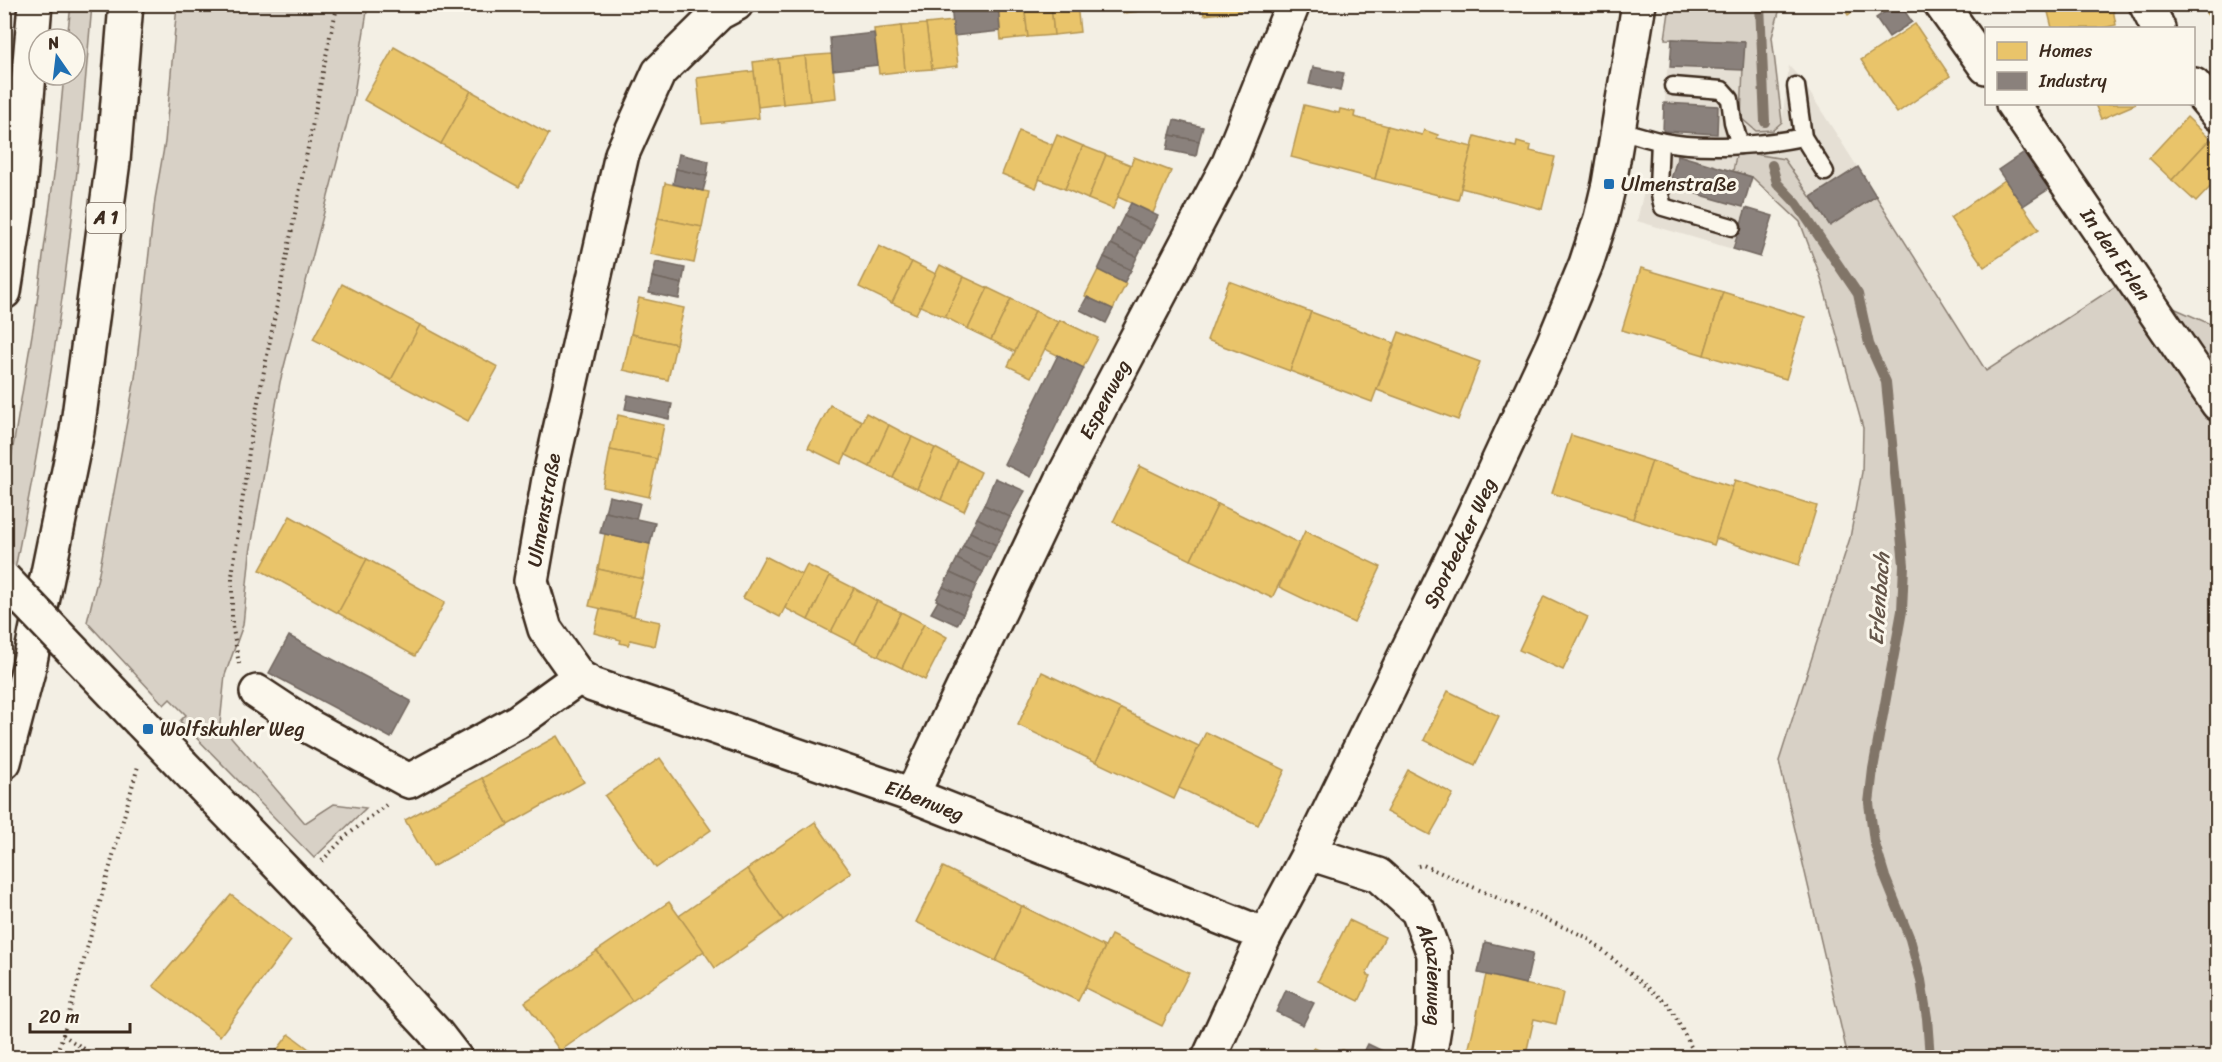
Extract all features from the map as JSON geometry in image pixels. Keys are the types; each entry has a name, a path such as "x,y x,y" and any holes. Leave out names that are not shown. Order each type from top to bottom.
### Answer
{"main road":[{"path":"4,292 18,202 35,4"},
{"name":"A 1","path":"4,762 28,671 77,430 113,161 126,4"},
{"name":"Ulmenstraße","path":"579,677 545,629 531,581 549,479 622,154 659,72 719,13 736,4"},
{"name":"Espenweg","path":"912,795 1066,472 1229,164 1293,4"},
{"name":"Sporbecker Weg","path":"1209,1058 1265,935 1309,853 1472,518 1553,344 1586,264 1601,218 1639,4"},
{"path":"1941,4 1985,66"},
{"path":"2146,4 2158,27"},
{"path":"2195,87 2217,114"},
{"name":"In den Erlen","path":"2014,105 2217,404"},
{"path":"4,579 298,885 434,1031 454,1058"},
{"path":"257,692 310,727 409,781 517,722 579,677"},
{"name":"Eibenweg","path":"579,677 651,706 912,795 1265,935"},
{"name":"Akazienweg","path":"1309,853 1378,875 1418,912 1434,954 1434,1027 1429,1058"}],"lane":[{"path":"1673,86 1722,90 1730,99 1733,122 1740,145"},
{"path":"1796,86 1803,137 1825,172"},
{"path":"1618,130 1660,141 1716,146 1803,137"},
{"path":"1660,141 1658,187 1663,207 1732,227"}],"path":[{"path":"257,692 240,668 232,623 232,576 251,437 338,4"},
{"path":"55,1058 149,730"},
{"path":"345,837 382,809 409,781"},
{"path":"1378,875 1423,865 1586,937 1669,1005 1697,1058"},
{"path":"63,1035 98,1058"}],"shaded area":[{"path":"71,5 92,5 87,62 87,27 68,27"},
{"path":"177,5 368,5 353,100 280,382 250,553 243,625 225,675 220,724 305,823 334,804 366,808 314,858 180,721 186,715 170,699 164,705 87,622 99,573 135,378 155,199 165,142"},
{"path":"1670,5 1781,5 1772,37 1782,122 1773,130 1756,131 1741,118 1744,42 1665,39"},
{"path":"1672,39 1745,42 1741,93 1782,122 1789,66 1801,79 1876,196 1830,226 1784,159 1737,151 1743,207 1773,216 1760,257 1637,221 1652,156 1663,131 1667,70 1670,67"},
{"path":"63,87 85,87 65,274 48,390 5,621 5,494 35,317 56,159"},
{"path":"1737,151 1784,159 1830,225 1876,196 1986,371 2119,284 2217,424 2217,1057 1848,1057 1779,761 1850,538 1862,472 1863,428 1821,278 1800,222 1752,177 1733,171"},
{"path":"2169,306 2217,327 2217,379"}],"building: Homes":[{"path":"998,4 1024,4 1028,37 1001,40"},
{"path":"1024,4 1051,4 1054,35 1028,37"},
{"path":"1051,4 1077,4 1080,32 1054,35"},
{"path":"1123,4 1150,4 1150,10 1124,13"},
{"path":"1150,4 1176,4 1176,8 1150,10"},
{"path":"1176,4 1202,4 1203,5 1176,8"},
{"path":"1202,4 1240,4 1241,11 1204,15"},
{"path":"1841,4 1863,4 1848,15"},
{"path":"2046,4 2112,4 2116,25 2052,27"},
{"path":"2218,4 2218,27 2206,13"},
{"path":"953,21 958,66 932,69 926,24"},
{"path":"926,24 932,69 905,71 901,26"},
{"path":"1915,24 1950,76 1897,113 1861,60"},
{"path":"901,26 905,71 879,74 874,29"},
{"path":"394,47 471,91 441,144 364,100"},
{"path":"832,54 836,98 810,101 805,56"},
{"path":"805,56 810,101 783,104 778,59"},
{"path":"778,59 783,104 758,107 753,62"},
{"path":"754,71 759,118 702,124 697,78"},
{"path":"471,91 549,134 519,187 441,144"},
{"path":"1304,105 1339,113 1340,109 1355,112 1354,117 1388,126 1375,179 1291,157"},
{"path":"2095,105 2134,105 2101,119"},
{"path":"2187,117 2210,139 2172,180 2149,158"},
{"path":"1388,126 1422,135 1424,130 1438,135 1437,138 1472,147 1458,200 1375,179"},
{"path":"1019,131 1053,145 1036,188 1002,174"},
{"path":"1057,135 1083,146 1065,189 1039,179"},
{"path":"1475,136 1516,147 1517,142 1531,146 1530,151 1555,157 1542,209 1461,188"},
{"path":"2210,139 2218,146 2218,179 2196,202 2172,180"},
{"path":"1083,146 1106,155 1088,199 1065,189"},
{"path":"1106,155 1131,165 1113,209 1088,199"},
{"path":"1134,157 1171,171 1153,213 1118,197"},
{"path":"2005,180 2039,229 1984,267 1950,218"},
{"path":"665,183 709,192 702,227 658,218"},
{"path":"658,218 702,227 694,263 650,254"},
{"path":"879,246 912,262 892,303 859,287"},
{"path":"912,262 936,274 916,314 892,303"},
{"path":"940,265 964,277 945,317 920,306"},
{"path":"1641,268 1723,292 1704,355 1622,330"},
{"path":"1098,270 1126,284 1113,309 1085,296"},
{"path":"964,277 988,288 968,329 945,317"},
{"path":"1229,281 1311,312 1290,371 1207,340"},
{"path":"342,284 420,325 391,380 313,339"},
{"path":"988,288 1011,299 991,340 968,329"},
{"path":"1723,292 1805,317 1786,379 1704,355"},
{"path":"639,298 684,308 676,344 631,334"},
{"path":"1011,299 1035,311 1015,352 991,340"},
{"path":"1035,311 1058,322 1031,377 1008,366"},
{"path":"1311,312 1394,343 1372,402 1290,371"},
{"path":"1060,320 1098,338 1083,368 1045,349"},
{"path":"420,325 498,367 468,421 391,380"},
{"path":"1399,332 1480,362 1458,420 1377,390"},
{"path":"631,334 676,344 668,380 623,370"},
{"path":"830,405 862,421 841,464 808,448"},
{"path":"866,413 889,425 870,467 846,455"},
{"path":"618,415 664,425 657,459 610,450"},
{"path":"889,425 912,437 893,478 870,467"},
{"path":"1571,435 1652,461 1633,519 1552,493"},
{"path":"912,437 935,448 917,489 893,478"},
{"path":"935,448 958,460 941,500 917,489"},
{"path":"610,450 657,459 649,497 603,487"},
{"path":"958,460 981,472 964,511 941,500"},
{"path":"1652,461 1733,487 1714,545 1633,519"},
{"path":"1140,466 1218,504 1191,560 1113,522"},
{"path":"1735,480 1817,506 1799,565 1716,538"},
{"path":"1218,504 1299,543 1272,598 1191,560"},
{"path":"290,516 367,559 338,613 260,570"},
{"path":"1305,531 1381,567 1354,623 1279,587"},
{"path":"605,534 650,544 643,579 598,569"},
{"path":"765,556 802,575 780,617 743,598"},
{"path":"367,559 445,602 415,656 338,613"},
{"path":"807,565 830,576 808,620 785,608"},
{"path":"598,569 643,579 634,616 589,606"},
{"path":"830,576 854,588 831,632 808,620"},
{"path":"854,588 877,601 855,644 831,632"},
{"path":"1544,596 1588,617 1563,670 1519,650"},
{"path":"877,601 901,612 878,656 855,644"},
{"path":"600,609 660,622 655,646 630,640 628,645 620,643 621,640 594,633"},
{"path":"901,612 924,624 902,668 878,656"},
{"path":"924,624 947,637 925,680 902,668"},
{"path":"1042,672 1121,709 1096,762 1018,725"},
{"path":"1448,691 1499,716 1475,765 1424,740"},
{"path":"1121,709 1199,746 1174,799 1096,762"},
{"path":"1206,732 1285,770 1258,825 1179,788"},
{"path":"557,736 584,782 508,825 482,778"},
{"path":"660,758 711,830 656,868 605,796"},
{"path":"1408,770 1453,794 1430,835 1386,812"},
{"path":"482,778 508,825 432,867 405,820"},
{"path":"815,822 851,873 783,920 747,869"},
{"path":"943,867 1022,906 996,961 916,922"},
{"path":"747,869 783,920 715,968 679,916"},
{"path":"231,895 291,941 220,1036 153,986"},
{"path":"669,902 704,951 632,1001 597,951"},
{"path":"1022,906 1105,947 1078,1001 996,961"},
{"path":"1349,920 1385,937 1366,974 1371,976 1359,1001 1318,981"},
{"path":"1111,935 1189,973 1162,1026 1085,988"},
{"path":"597,951 632,1001 560,1051 525,1002"},
{"path":"1486,975 1563,993 1556,1024 1534,1019 1525,1058 1467,1056"},
{"path":"289,1034 321,1058 271,1058"},
{"path":"1314,1048 1337,1058 1310,1058"},
{"path":"1342,1050 1358,1058 1338,1058"}],"building: Industry":[{"path":"998,4 1000,31 954,36 951,5"},
{"path":"1077,4 1110,4 1078,8"},
{"path":"1900,4 1912,22 1889,37 1876,18"},
{"path":"874,33 878,65 833,70 830,38"},
{"path":"1672,39 1745,42 1743,70 1670,67"},
{"path":"1313,67 1344,73 1340,91 1309,84"},
{"path":"1664,103 1718,106 1717,134 1663,131"},
{"path":"1174,120 1203,127 1199,141 1170,135"},
{"path":"1170,135 1199,141 1196,156 1167,150"},
{"path":"2026,151 2052,187 2023,206 1998,170"},
{"path":"679,154 709,161 707,176 676,169"},
{"path":"1678,155 1752,177 1743,207 1669,186"},
{"path":"1858,167 1876,196 1830,226 1811,197"},
{"path":"676,169 707,176 703,191 673,184"},
{"path":"1131,203 1158,216 1151,230 1124,216"},
{"path":"1746,208 1773,216 1760,257 1733,249"},
{"path":"1124,216 1151,230 1144,243 1117,230"},
{"path":"1117,230 1144,243 1137,257 1111,244"},
{"path":"1111,244 1137,257 1131,270 1104,257"},
{"path":"1104,257 1131,270 1124,283 1098,270"},
{"path":"656,262 685,268 682,284 652,277"},
{"path":"652,277 682,284 679,299 649,293"},
{"path":"1087,297 1113,309 1106,323 1080,310"},
{"path":"1058,355 1084,368 1031,477 1004,464"},
{"path":"628,395 672,404 669,419 625,409"},
{"path":"995,478 1025,491 1010,517 984,505"},
{"path":"609,496 640,503 636,519 605,512"},
{"path":"984,505 1010,517 1003,531 977,518"},
{"path":"605,512 655,523 650,544 600,533"},
{"path":"977,518 1003,531 996,545 970,532"},
{"path":"970,532 996,545 990,558 963,546"},
{"path":"963,546 990,558 983,572 957,559"},
{"path":"957,559 983,572 976,585 950,573"},
{"path":"950,573 976,585 970,599 943,587"},
{"path":"943,587 970,599 963,614 936,600"},
{"path":"938,601 963,614 957,625 931,613"},
{"path":"289,636 411,701 391,738 269,673"},
{"path":"1485,942 1533,953 1526,984 1478,973"},
{"path":"1286,990 1314,1003 1303,1025 1276,1012"},
{"path":"1368,1044 1395,1057 1395,1058 1361,1058"}],"waterway":[{"name":"Erlenbach","path":"1760,4 1765,122"},
{"name":"Erlenbach","path":"1772,165 1777,183 1797,204 1858,294 1869,344 1886,382 1904,565 1902,611 1873,769 1869,803 1874,841 1885,877 1910,939 1921,980 1930,1058"}],"place":[{"name":"Ulmenstraße","path":"1609,184"},
{"name":"Wolfskuhler Weg","path":"148,729"}]}
